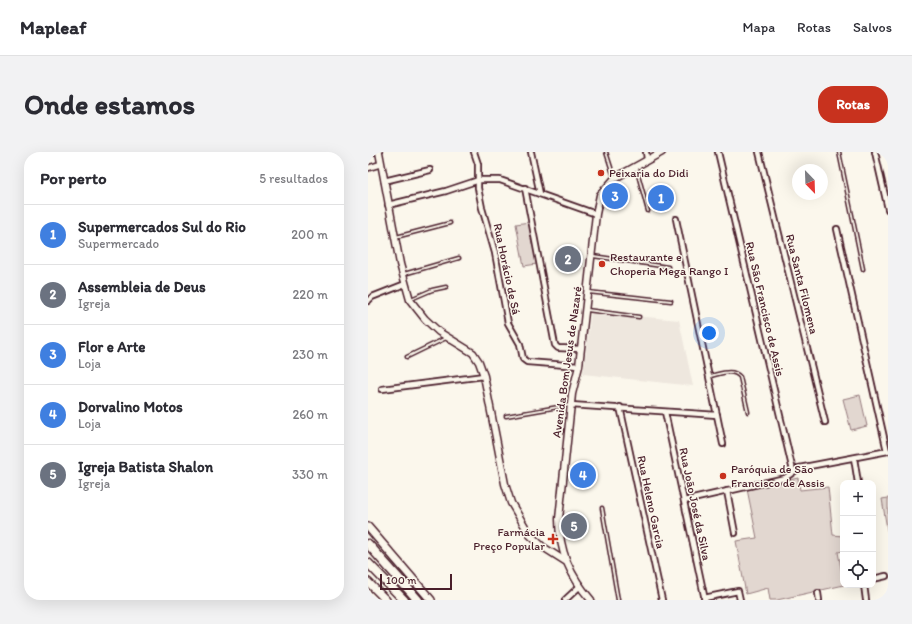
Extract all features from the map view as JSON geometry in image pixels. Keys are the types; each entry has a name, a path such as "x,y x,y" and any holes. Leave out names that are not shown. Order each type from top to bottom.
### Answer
{"highway":[{"path":"368,544 418,600"},
{"path":"368,562 404,600"}],"main road":[{"path":"379,152 394,237 402,274 410,300 425,319 447,338 473,353 480,362 505,484 511,503 524,528 537,542 565,562"},
{"name":"Avenida Bom Jesus de Nazaré","path":"591,600 565,562 562,550 559,519 571,405 579,366 596,214 600,195 614,178 662,152"},
{"path":"368,527 431,600"},
{"path":"549,551 562,550"},
{"path":"368,582 386,600"}],"street":[{"path":"368,153 374,152"},
{"name":"Rua Horácio de Sá","path":"474,152 479,180 478,188 497,262 508,323 520,344 523,359 527,362 579,366"},
{"path":"531,152 540,194"},
{"path":"646,152 647,160"},
{"name":"Rua São Francisco de Assis","path":"718,152 793,471"},
{"name":"Rua Santa Filomena","path":"759,152 825,422"},
{"path":"875,152 888,209"},
{"path":"368,168 381,164"},
{"path":"384,181 430,170"},
{"path":"388,205 446,191 479,180 500,180 596,214"},
{"path":"525,188 555,345 558,348 581,350"},
{"path":"676,219 723,444"},
{"path":"684,501 785,478 799,468 887,451 837,229"},
{"path":"368,301 372,297 405,284"},
{"path":"382,389 484,376"},
{"path":"571,405 620,407 665,412 717,415"},
{"name":"Rua Heleno Garcia","path":"620,407 662,600"},
{"name":"Rua João José da Silva","path":"665,412 705,599"},
{"path":"854,458 858,480"},
{"path":"726,491 735,533"},
{"path":"876,578 886,576"},
{"path":"565,600 580,586"},
{"path":"864,588 866,600"},
{"path":"705,599 738,591 740,600"},
{"path":"818,593 819,600"}],"lane":[{"path":"606,152 614,178"},
{"path":"839,152 863,269"},
{"path":"636,165 648,210"},
{"path":"394,237 450,223"},
{"path":"592,256 668,267"},
{"path":"402,274 459,258"},
{"path":"410,300 432,290 446,287"},
{"path":"587,292 671,301"},
{"path":"586,310 639,316"},
{"path":"407,358 447,338"},
{"path":"709,376 733,372 737,373 740,377 748,412"},
{"path":"506,416 571,405"},
{"path":"602,508 618,600"}],"shaded area":[{"path":"529,222 537,264 524,266 516,224"},
{"path":"591,312 679,320 693,386 583,374"},
{"path":"860,395 867,426 851,430 843,399"},
{"path":"798,478 800,490 828,487 833,535 840,536 840,552 838,552 840,563 840,586 777,600 770,600 768,588 746,594 736,541 757,538 747,489"},
{"path":"888,498 888,535 882,499"}],"place":[{"name":"Peixaria do Didi","path":"601,173"},
{"name":"Flor e Arte","path":"615,196"},
{"name":"Supermercados Sul do Rio","path":"661,198"},
{"name":"Assembleia de Deus","path":"568,259"},
{"name":"Restaurante e Choperia Mega Rango I","path":"602,264"},
{"name":"Dorvalino Motos","path":"583,475"},
{"name":"Paróquia de São Francisco de Assis","path":"723,476"},
{"name":"Igreja Batista Shalon","path":"574,526"},
{"name":"Farmácia Preço Popular","path":"553,539"}]}
